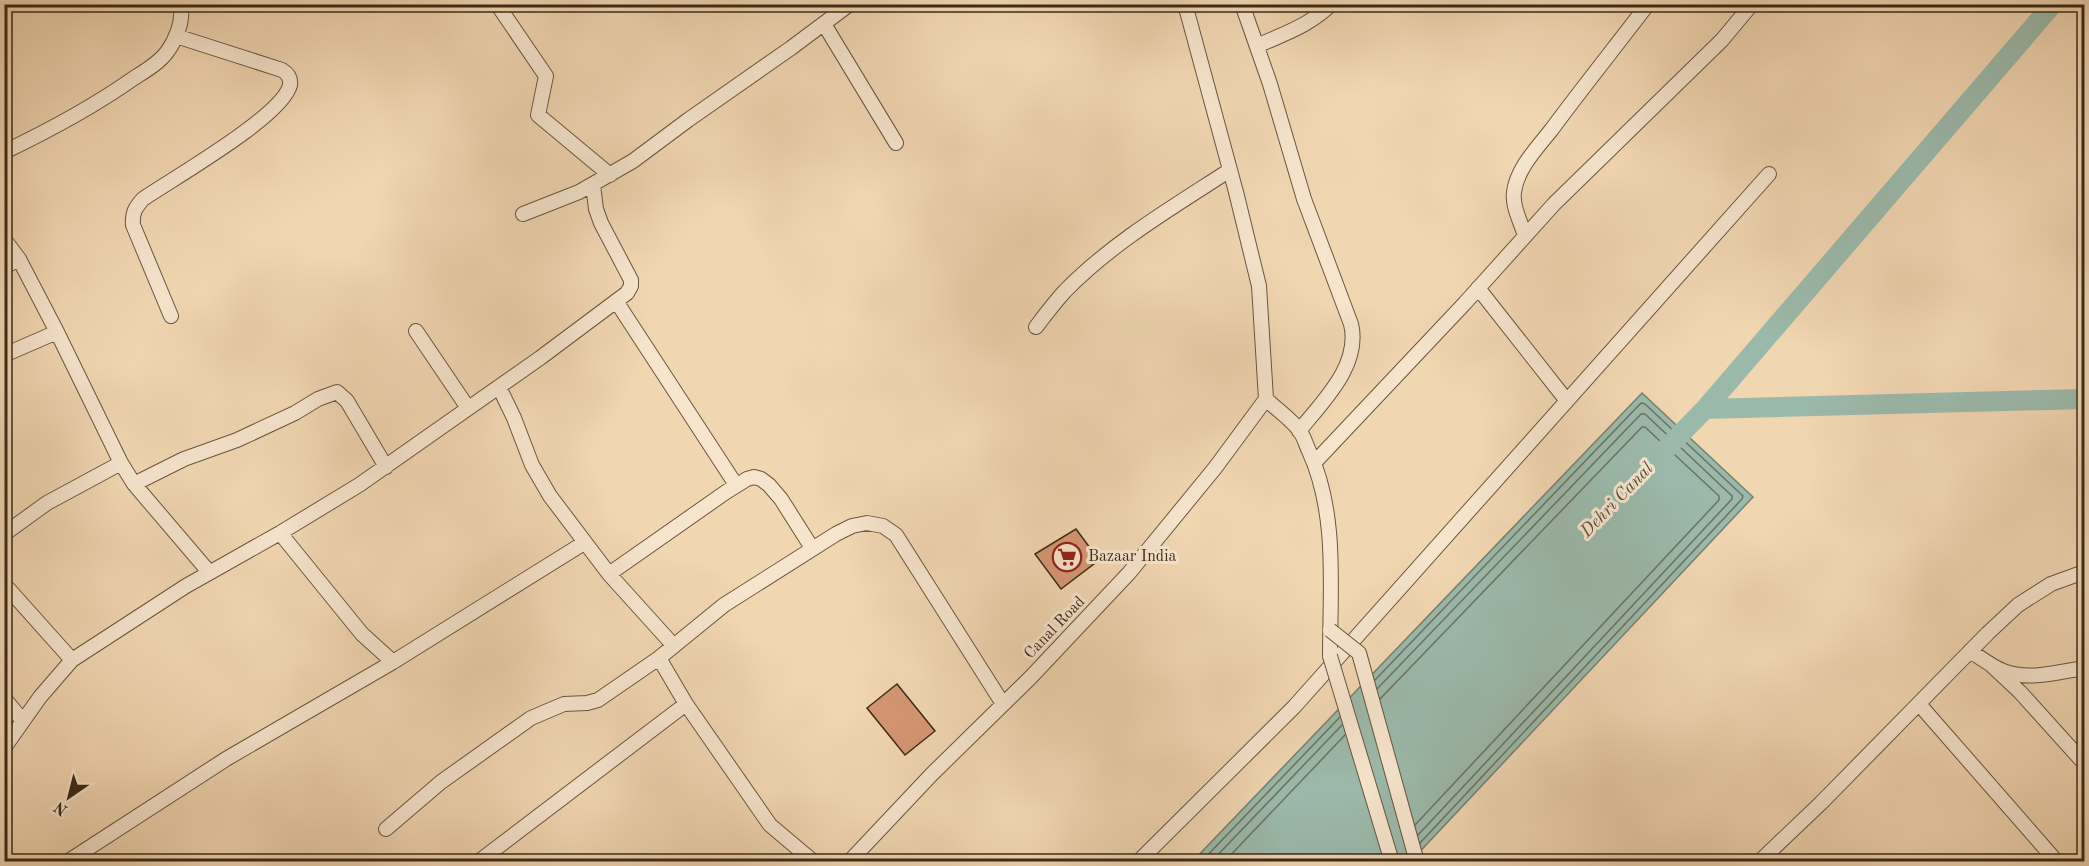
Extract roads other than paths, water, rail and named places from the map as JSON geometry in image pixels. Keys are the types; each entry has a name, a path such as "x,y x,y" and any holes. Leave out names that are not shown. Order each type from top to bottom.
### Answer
{"street":[{"path":"4,152 84,111 119,89 166,54 183,17 181,4"},
{"path":"497,4 546,76 538,115 610,175"},
{"path":"523,214 593,185 657,145 688,120 824,24 833,9 850,4"},
{"path":"1185,4 1259,286 1266,399 1299,430 1314,463 1324,499 1331,575 1330,656 1392,861"},
{"path":"1242,4 1270,84 1304,199 1352,324 1354,336 1353,348 1338,381 1299,430"},
{"path":"1257,46 1307,24 1322,14 1331,4"},
{"path":"1525,236 1516,209 1514,194 1516,181 1587,81 1648,4"},
{"path":"1314,463 1554,204 1722,40 1752,4"},
{"path":"824,24 896,143"},
{"path":"171,316 133,225 132,215 136,207 143,199 248,129 286,93 290,79 282,70 176,36"},
{"path":"1036,327 1065,292 1089,269 1138,231 1230,170"},
{"path":"1138,861 1294,707 1769,174"},
{"path":"4,748 40,697 72,660 209,572 280,533 386,467 616,301 631,286 631,280 601,223 596,209 593,185"},
{"path":"4,239 19,259 57,332 121,464 134,484 209,572"},
{"path":"4,267 19,259"},
{"path":"1478,288 1567,400"},
{"path":"616,301 736,485"},
{"path":"416,331 468,408"},
{"path":"4,355 57,332"},
{"path":"499,387 532,465 550,496 609,574 674,646"},
{"path":"134,484 184,459 237,440 295,413 318,399 337,392 346,401 386,467"},
{"name":"Canal Road","path":"849,861 940,766 1071,636 1136,566 1215,468 1266,399"},
{"path":"4,534 47,503 121,464"},
{"path":"609,574 736,485 754,477 769,485 813,548"},
{"path":"386,829 441,782 531,718 547,709 564,704 598,700 674,646 724,605 852,526 867,523 883,526 896,535 1003,704"},
{"path":"280,533 362,634 393,662"},
{"path":"67,861 226,759 393,662 584,543"},
{"path":"1759,861 1821,803 2018,605 2051,584 2085,572"},
{"path":"4,584 72,660"},
{"path":"1330,630 1359,653 1417,861"},
{"path":"1970,651 2005,671 2031,675 2085,668"},
{"path":"658,658 686,704 770,825 814,861"},
{"path":"1990,664 2085,763"},
{"path":"4,698 23,721"},
{"path":"478,861 686,704"},
{"path":"1919,704 2057,861"}],"water":[{"path":"1642,393 1753,497 1411,861 1192,862"}],"waterway":[{"path":"1705,409 2053,4"},
{"name":"Dehri Canal","path":"1666,449 1705,409 2084,399"}],"place":[{"name":"Bazaar India","path":"1067,557"}]}
